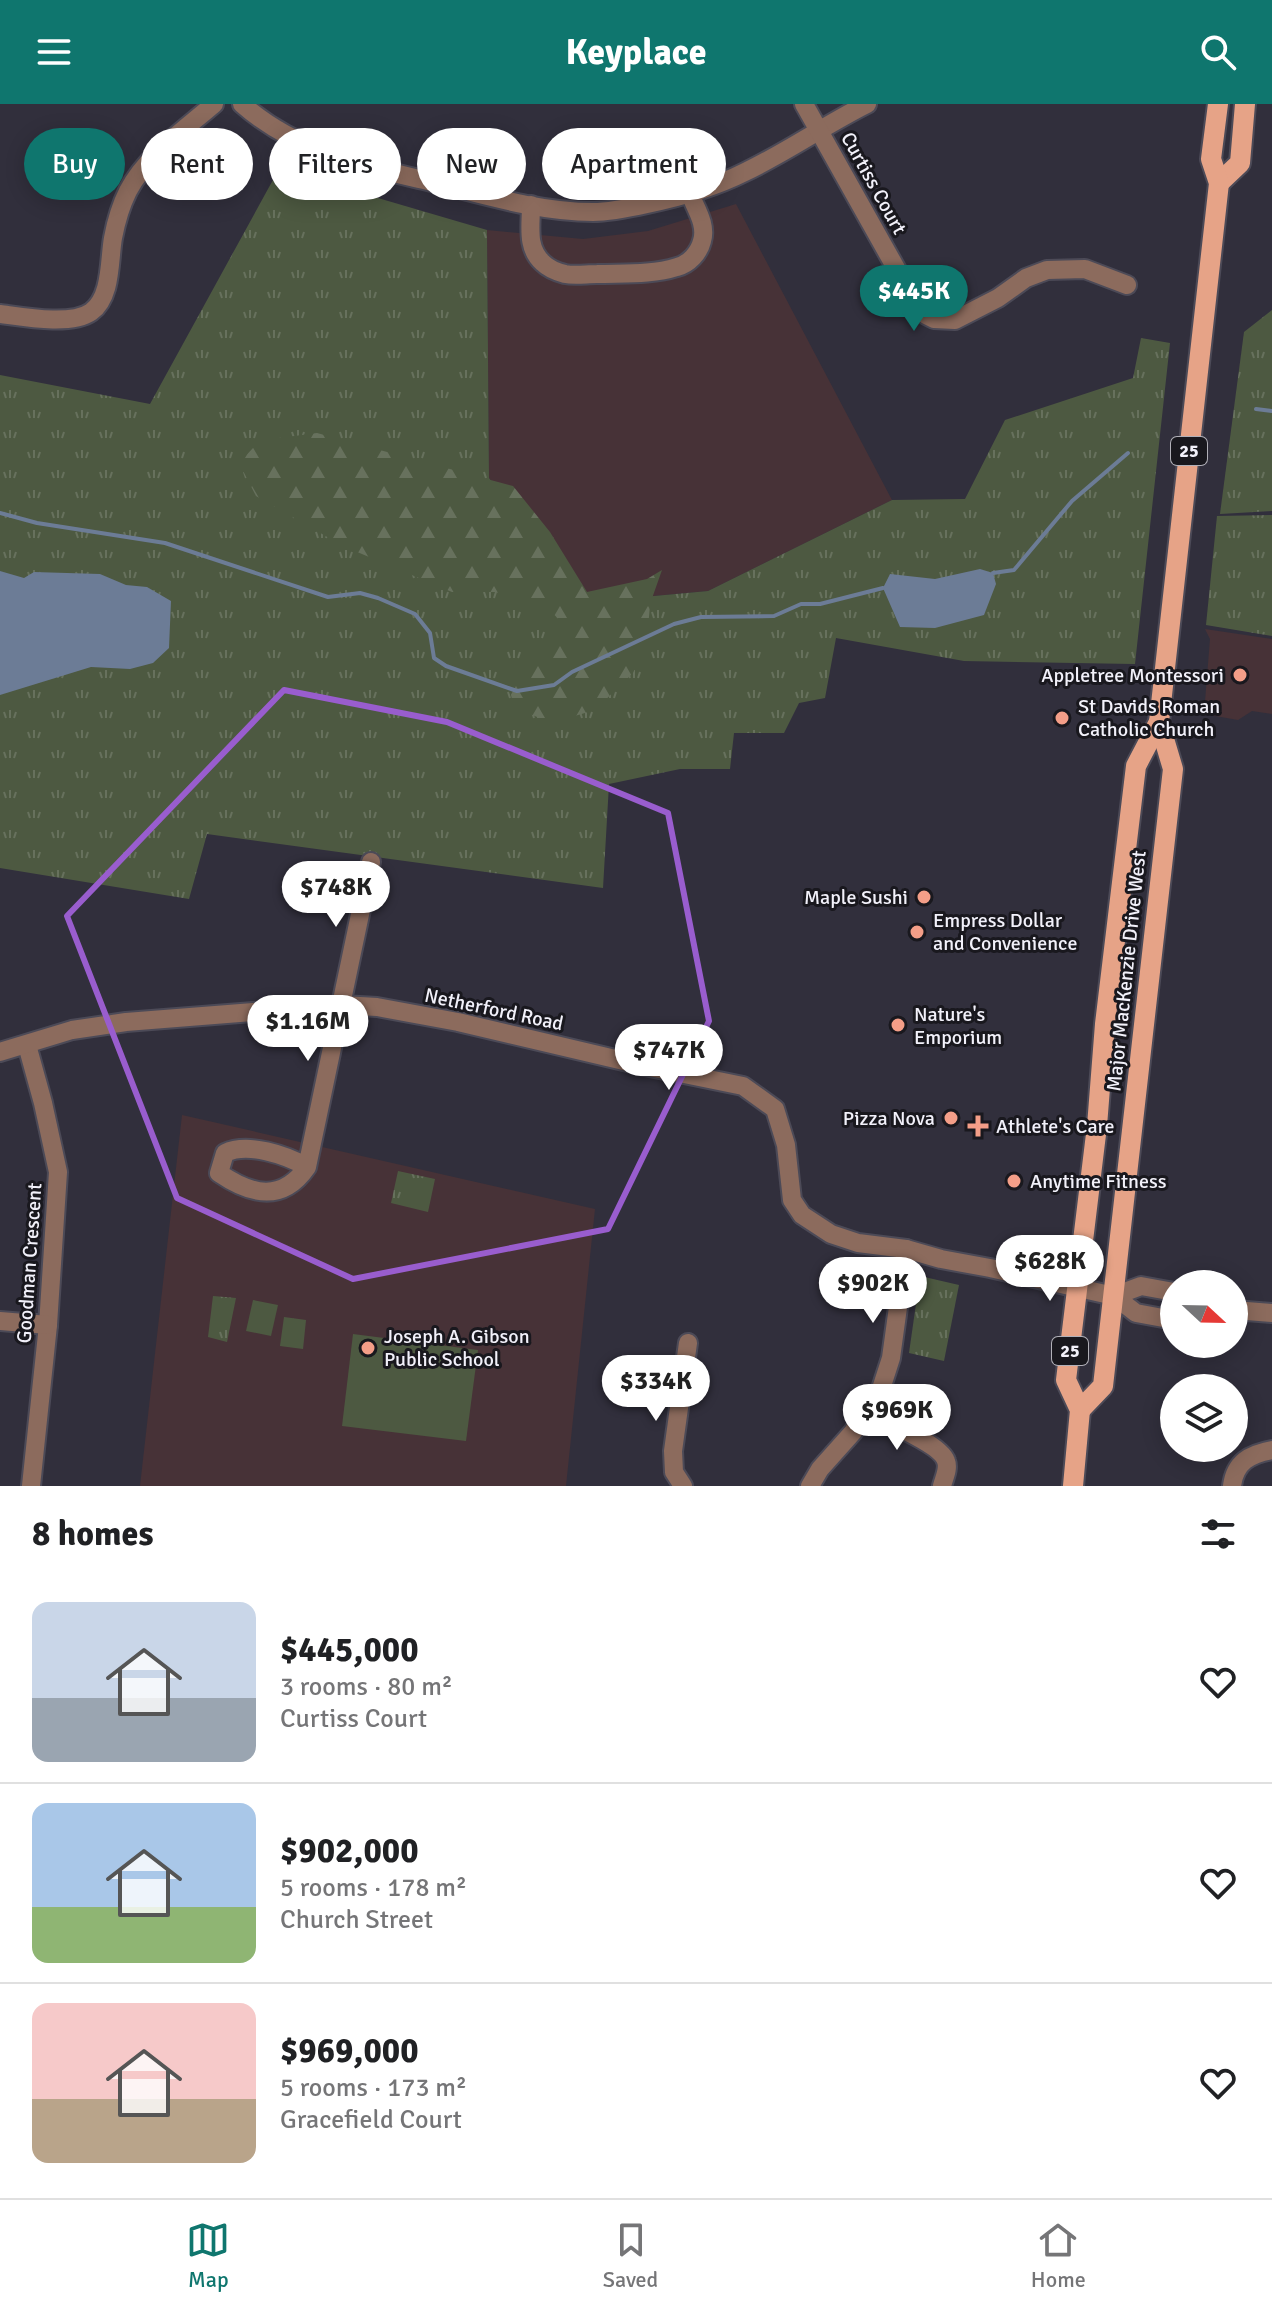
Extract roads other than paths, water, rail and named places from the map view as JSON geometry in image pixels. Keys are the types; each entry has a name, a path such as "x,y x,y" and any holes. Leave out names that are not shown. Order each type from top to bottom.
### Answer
{"main road":[{"name":"Major MacKenzie Drive West","path":"1073,1486 1080,1410 1066,1380 1079,1289 1105,1024 1136,766 1159,722 1219,183 1211,159 1218,104"},
{"name":"Major MacKenzie Drive West","path":"1219,183 1240,163 1245,104"},
{"name":"Major MacKenzie Drive West","path":"1080,1410 1103,1386 1114,1296 1173,769 1159,722"}],"street":[{"path":"0,314 40,319 77,318 91,312 102,299 119,212 129,190 147,164 214,104"},
{"path":"242,104 279,133 332,155 531,205 592,212 672,200"},
{"name":"Curtiss Court","path":"804,104 902,279 926,315 934,319 955,320 998,298 1026,278 1047,270 1085,269 1127,285"},
{"path":"726,180 867,104"},
{"path":"531,205 530,242 535,254 555,271 568,274 640,273 679,267 690,261 702,240 704,228 692,200"},
{"path":"307,1167 371,862"},
{"name":"Netherford Road","path":"0,1052 72,1030 126,1022 342,1005 377,1007 458,1022 743,1086 775,1109 786,1145 792,1200 797,1210 831,1234 858,1243 906,1249 1114,1296"},
{"name":"Goodman Crescent","path":"27,1045 58,1172 48,1325 31,1486"},
{"path":"810,1486 820,1469 853,1432 881,1389 891,1358 906,1249"},
{"path":"1114,1296 1141,1286 1160,1289"},
{"path":"1114,1296 1136,1313 1160,1317"},
{"path":"1248,1311 1272,1313"},
{"path":"0,1321 48,1325"},
{"path":"683,1486 674,1472 673,1451 688,1343"},
{"path":"866,1412 932,1445 948,1466 942,1486"},
{"path":"1232,1486 1237,1468 1247,1457 1272,1450"}],"water":[{"path":"980,569 993,573 996,584 984,615 935,628 900,627 883,588 890,574 935,579"},
{"path":"0,571 24,578 34,572 100,574 126,585 147,587 171,601 169,648 153,663 130,669 91,667 0,695"}],"waterway":[{"path":"1256,409 1272,411"},
{"path":"993,573 1014,570 1072,501 1128,453"},
{"path":"0,513 37,523 165,543 328,597 360,593 378,598 415,614 430,633 434,658 446,666 517,691 554,685 572,672 674,624 701,617 774,616 801,604 820,604 883,588"}],"place":[{"name":"Appletree Montessori","path":"1240,675"},
{"name":"St Davids Roman Catholic Church","path":"1062,718"},
{"name":"Maple Sushi","path":"924,897"},
{"name":"Empress Dollar and Convenience","path":"917,932"},
{"name":"Nature's Emporium","path":"898,1025"},
{"name":"Pizza Nova","path":"951,1118"},
{"name":"Athlete's Care","path":"978,1126"},
{"name":"Anytime Fitness","path":"1014,1181"},
{"name":"Joseph A. Gibson Public School","path":"368,1348"}]}
